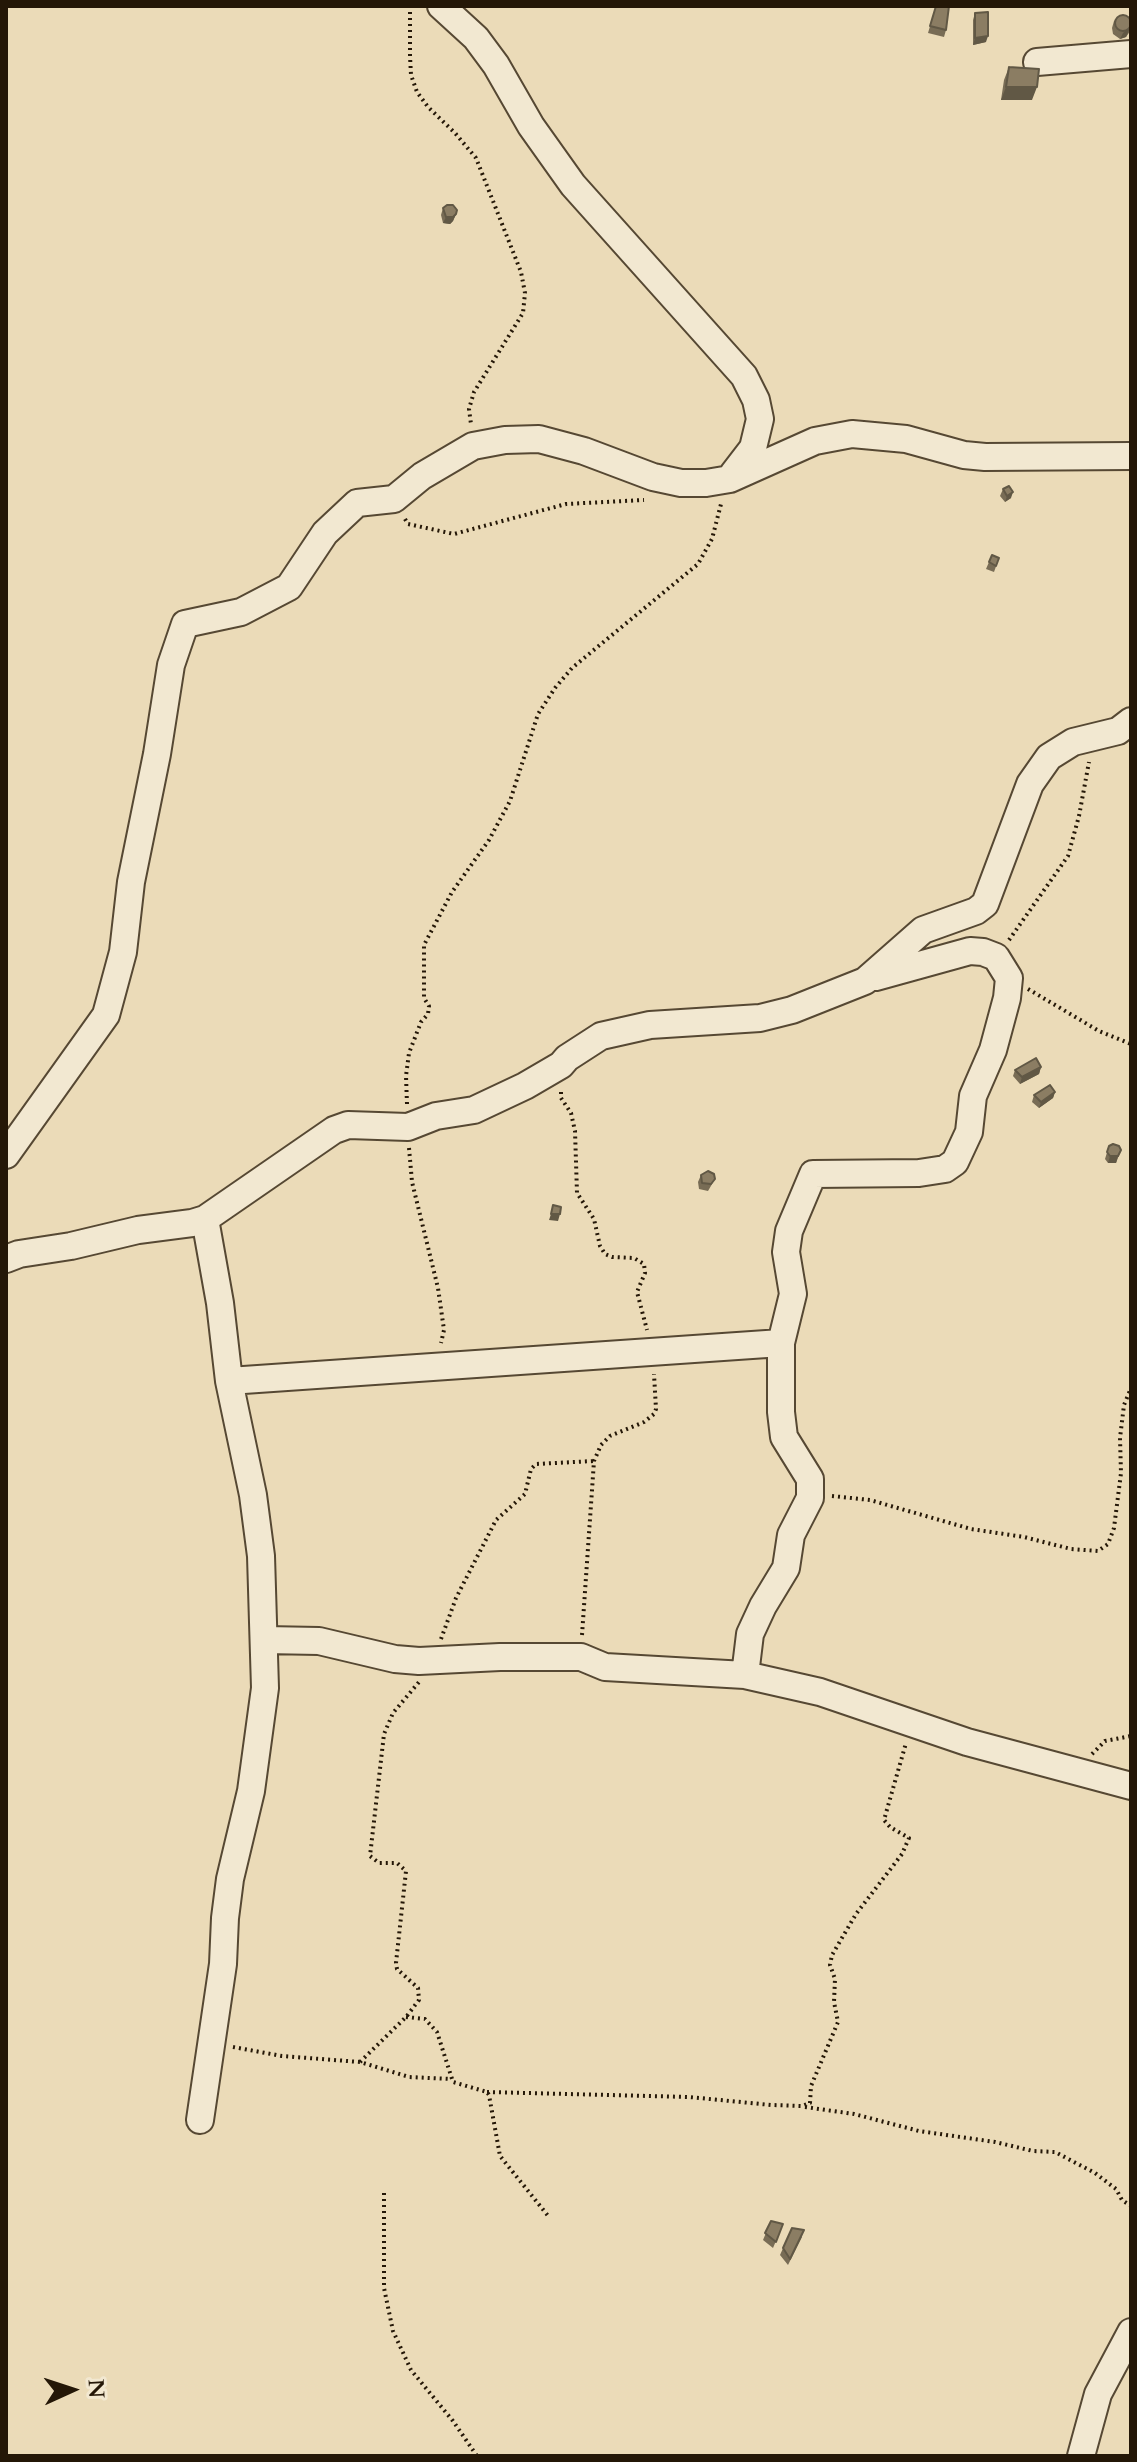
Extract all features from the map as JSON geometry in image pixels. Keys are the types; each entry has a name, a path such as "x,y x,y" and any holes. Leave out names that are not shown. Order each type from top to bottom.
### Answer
{"street":[{"path":"441,6 476,38 496,65 531,126 573,185 744,376 756,400 760,419 758,436 730,479"},
{"path":"1037,62 1131,54"},
{"path":"6,1155 106,1015 123,952 131,882 171,665 185,624 241,612 289,587 325,533 357,503 394,499 422,476 473,446 505,440 539,439 584,451 653,477 681,483 730,479 815,441 852,434 906,439 964,455 985,457 1131,456"},
{"path":"865,981 923,930 976,911 985,904 1030,784 1049,757 1073,742 1118,731 1131,721"},
{"path":"6,1259 138,1230 205,1219 334,1130 348,1125 408,1127 436,1116 474,1110 525,1086 601,1036 650,1025 760,1018 792,1010 865,981 959,953 983,952 1002,968 1007,998 993,1050 973,1096 969,1132 955,1162 945,1169 919,1173 813,1174 787,1243 787,1273 793,1294 781,1343 784,1437 810,1479 810,1498 791,1535 786,1568 750,1634 745,1675"},
{"path":"200,2120 213,2043 230,1879 243,1833 265,1688 261,1556 253,1495 229,1381 220,1303 205,1219"},
{"path":"229,1381 781,1343"},
{"path":"265,1640 319,1641 395,1659 433,1662 500,1657 581,1657 605,1667 745,1675 820,1692 967,1742 1131,1786"},
{"path":"1081,2456 1098,2394 1131,2332"}],"path":[{"path":"410,6 411,75 417,92 476,158 521,272 525,293 523,313 471,400 473,446"},
{"path":"436,1368 444,1330 429,1242 412,1182 406,1076 409,1053 421,1022 428,1014 422,958 429,931 489,840 510,801 538,714 555,688 572,668 698,564 712,539 730,479"},
{"path":"394,499 408,524 454,534 566,504 647,500"},
{"path":"1093,736 1079,816 1068,856 1002,968 1099,1031 1131,1044"},
{"path":"561,1065 561,1098 571,1113 575,1131 577,1193 594,1219 605,1254 634,1258 644,1264 645,1273 637,1292 654,1352 656,1409 644,1422 610,1436 601,1445 594,1461 581,1657"},
{"path":"810,1498 839,1496 870,1500 971,1529 1024,1537 1071,1549 1098,1551 1108,1544 1114,1528 1121,1473 1121,1427 1124,1405 1131,1388"},
{"path":"360,2062 406,2017 419,1994 414,1984 397,1969 396,1963 406,1871 403,1866 379,1863 370,1856 380,1758 388,1723 433,1662 456,1598 496,1520 525,1494 531,1469 540,1462 594,1461"},
{"path":"802,2106 810,2103 811,2086 838,2022 834,2002 835,1979 830,1965 832,1955 856,1914 909,1841 908,1835 890,1827 884,1820 913,1723"},
{"path":"1077,1772 1099,1745 1130,1736 1131,1728"},
{"path":"406,2017 425,2019 437,2032 451,2079"},
{"path":"213,2043 267,2055 360,2062 395,2074 451,2079 487,2092 674,2097 802,2106 854,2114 919,2131 1055,2152 1095,2173 1131,2206"},
{"path":"487,2092 500,2156 549,2217"},
{"path":"384,2193 384,2288 393,2331 411,2370 477,2456"}],"building":[{"path":"936,6 949,6 946,30 930,26"},
{"path":"988,12 988,36 975,38 975,13"},
{"path":"1120,15 1126,15 1131,23 1129,29 1120,31 1115,26 1115,20"},
{"path":"1009,67 1039,69 1037,87 1006,87"},
{"path":"453,205 457,210 453,217 446,217 443,208"},
{"path":"1009,486 1013,492 1007,496 1003,489"},
{"path":"992,555 999,558 996,566 989,562"},
{"path":"1036,1058 1041,1067 1022,1077 1015,1070"},
{"path":"1050,1085 1055,1092 1041,1102 1034,1095"},
{"path":"1113,1144 1121,1150 1118,1156 1110,1156 1107,1152"},
{"path":"708,1171 714,1174 715,1179 711,1184 702,1183 701,1175"},
{"path":"553,1205 561,1207 560,1214 551,1214"},
{"path":"771,2221 783,2224 776,2242 765,2233"},
{"path":"792,2228 804,2230 790,2259 783,2248"}]}
